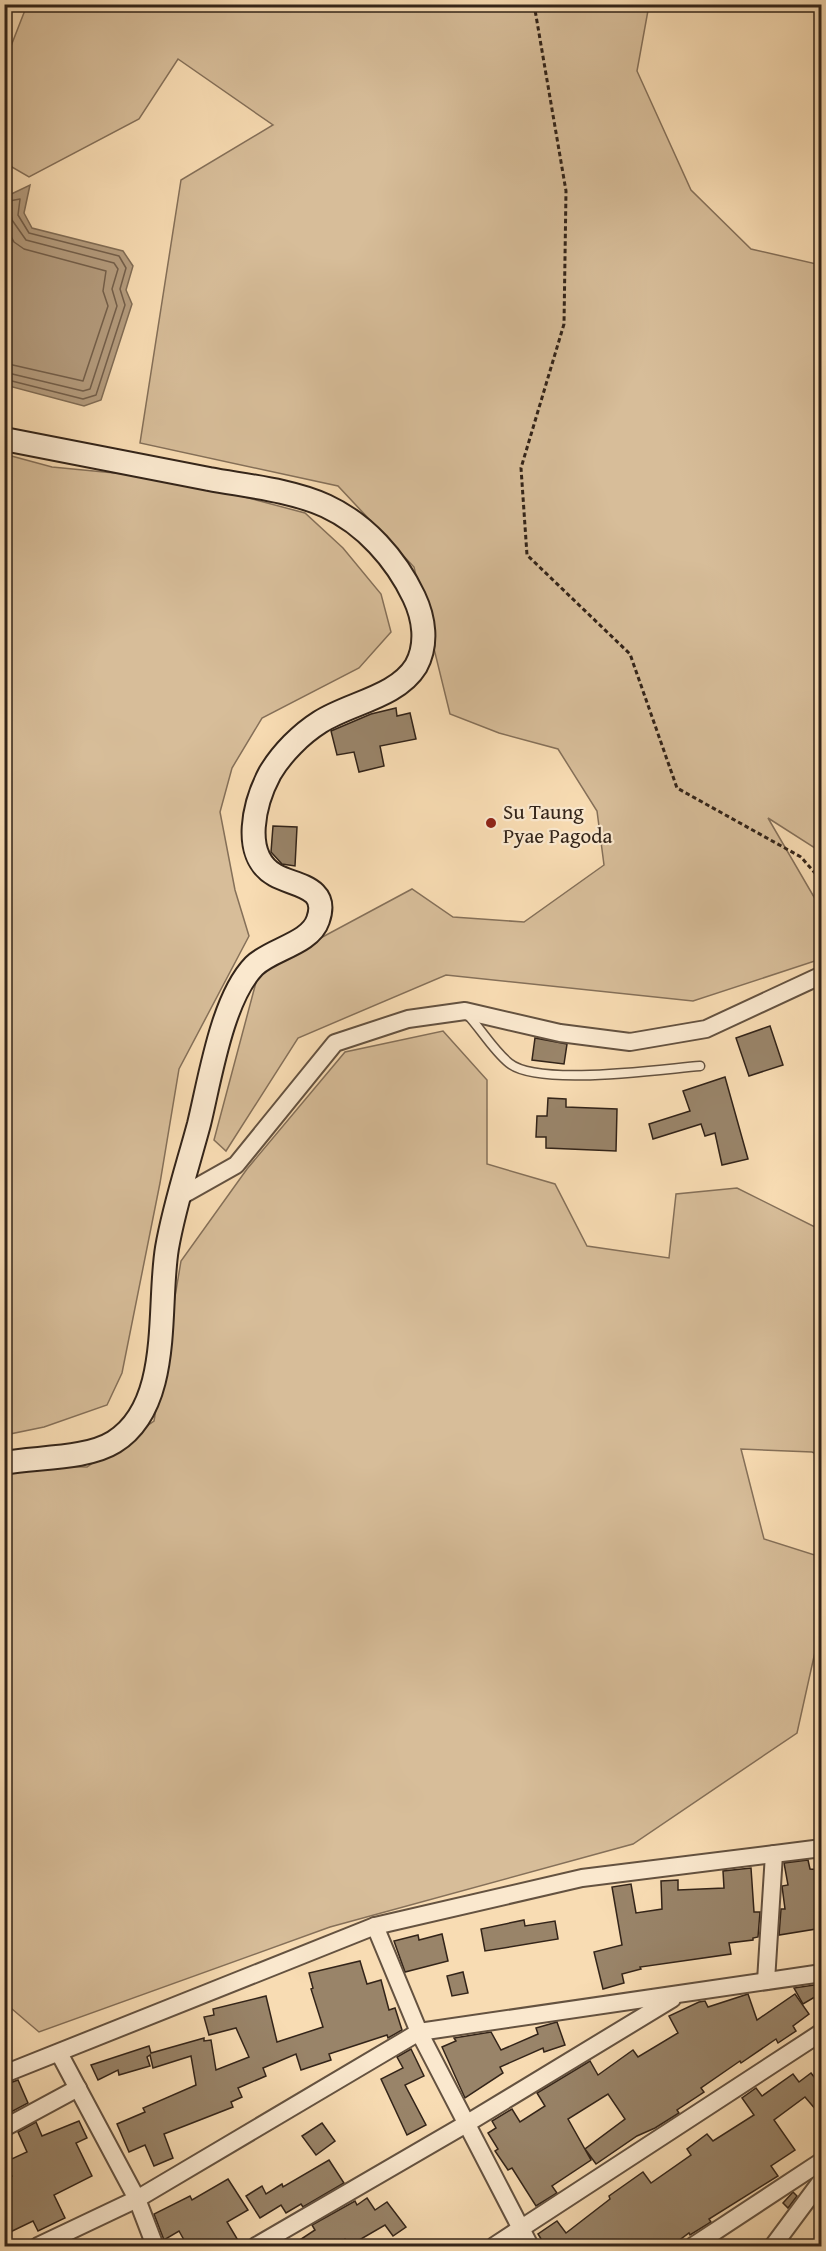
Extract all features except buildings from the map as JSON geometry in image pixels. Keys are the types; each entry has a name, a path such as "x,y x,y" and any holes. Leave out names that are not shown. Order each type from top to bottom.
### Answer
{"main road":[{"path":"4,439 276,492 326,506 360,527 388,554 406,581 420,611 424,641 417,664 403,682 321,722 291,746 270,774 253,821 254,842 260,860 274,874 302,884 315,893 320,906 318,922 309,932 256,964 246,977 226,1017 167,1248 157,1363 149,1401 134,1426 112,1444 83,1453 4,1463"}],"street":[{"path":"181,1196 236,1165 335,1043 408,1018 465,1011 560,1033 630,1042 706,1029 822,975"},
{"path":"4,2074 59,2054 375,1926 582,1878 822,1848"},
{"path":"766,1982 774,1854"},
{"path":"375,1926 419,2032 530,2247"},
{"path":"38,2247 137,2199 419,2032 822,1973"},
{"path":"256,2247 466,2124 678,1995"},
{"path":"494,2247 822,2032"},
{"path":"59,2054 137,2199 155,2247"},
{"path":"4,2128 78,2088"},
{"path":"693,2247 822,2161"},
{"path":"773,2247 822,2180"}],"lane":[{"path":"465,1011 509,1063 527,1073 609,1074 700,1066"}],"path":[{"path":"534,4 566,191 564,324 521,468 527,555 630,654 678,788 801,857 822,881"}],"shaded area":[{"path":"27,5 649,5 637,71 691,190 751,249 821,265 821,852 768,818 821,909 821,959 693,1001 446,975 298,1038 226,1151 214,1140 259,971 412,889 453,917 524,922 604,865 597,811 558,749 499,733 450,714 414,567 338,486 140,443 181,180 273,125 178,59 139,119 29,177 5,163 4,64"},
{"path":"4,454 52,467 177,479 305,513 343,548 381,594 391,632 359,668 262,718 232,768 220,812 235,890 249,936 179,1069 160,1183 122,1373 107,1405 44,1427 5,1435"},
{"path":"443,1031 487,1080 487,1164 555,1184 587,1246 669,1258 676,1194 737,1188 821,1230 821,1456 812,1452 741,1449 764,1539 821,1557 821,1625 797,1733 633,1844 330,1927 39,2032 5,2003 5,1471 18,1466 87,1467 154,1421 181,1261 247,1169 345,1052"}],"water":[{"path":"30,185 24,213 32,228 123,251 133,266 126,290 132,304 101,400 84,406 5,385 5,197"}],"place":[{"name":"Su Taung Pyae Pagoda","path":"491,823"}]}
